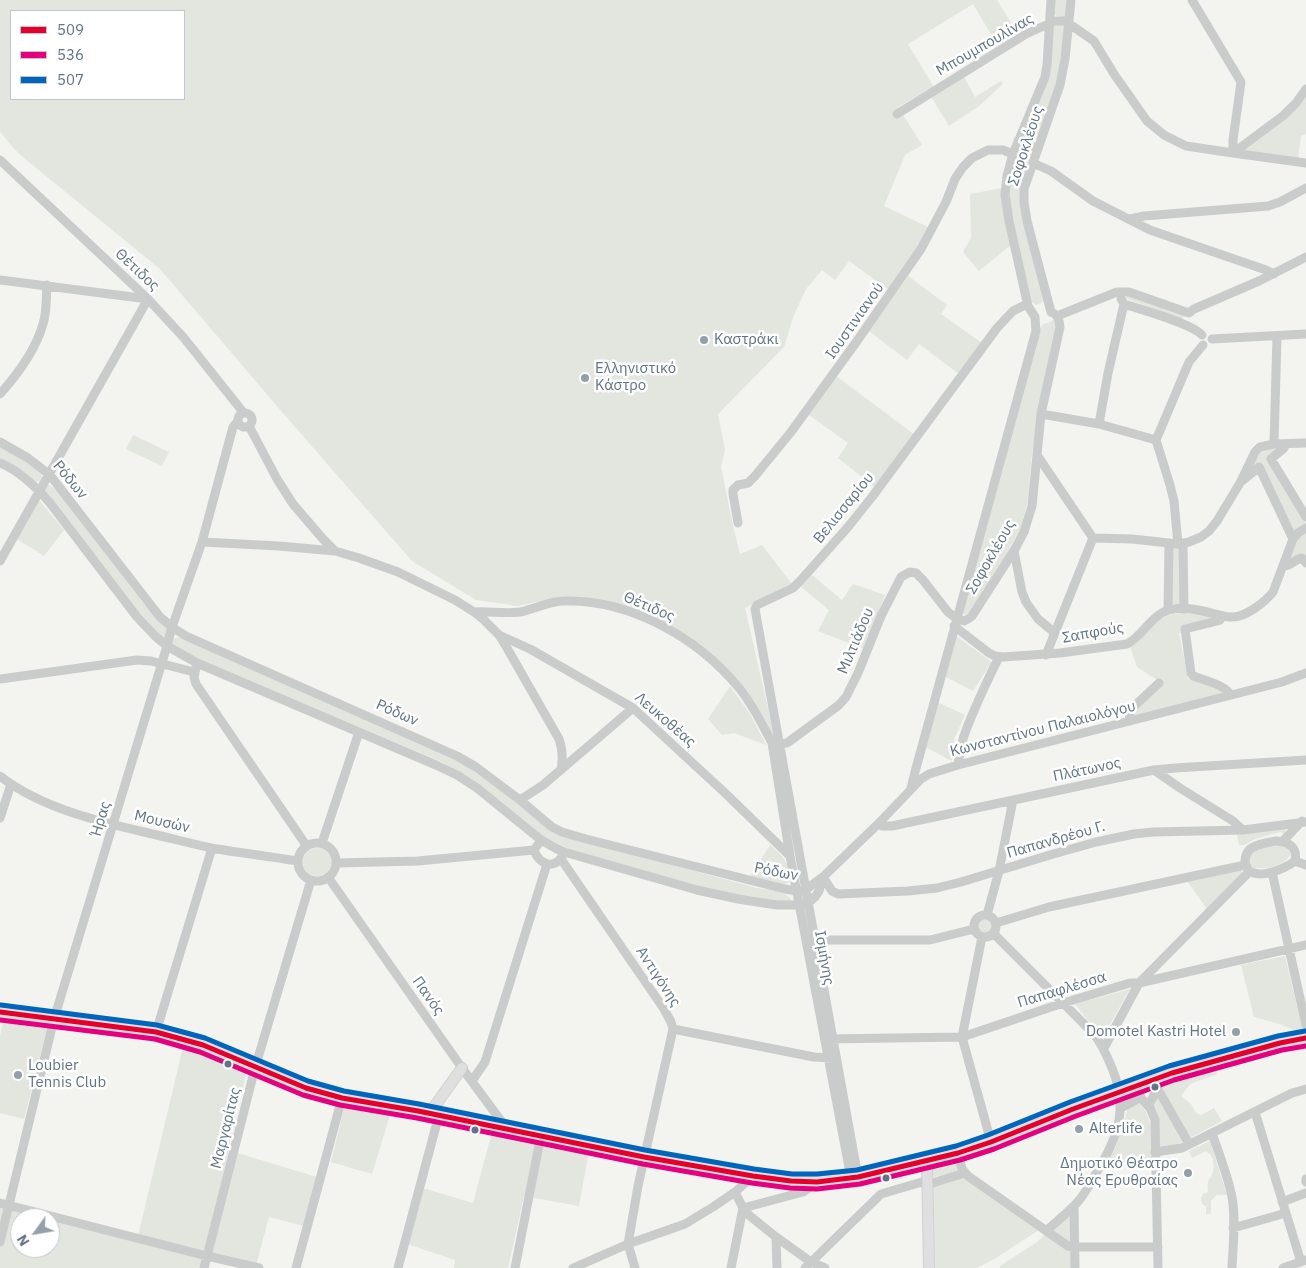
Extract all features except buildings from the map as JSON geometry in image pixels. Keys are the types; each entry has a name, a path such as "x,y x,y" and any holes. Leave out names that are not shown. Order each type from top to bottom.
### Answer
{"main road":[{"path":"0,1012 156,1032 180,1038 203,1045 306,1088 342,1098 753,1176 817,1182 854,1178 958,1153 992,1142 1073,1109 1172,1073 1280,1043 1306,1038"},
{"path":"434,1115 462,1068"},
{"path":"924,1161 929,1268"},
{"path":"922,1268 925,1183"}],"street":[{"name":"Σοφοκλέους","path":"911,788 1036,331 1035,317 1028,306 1005,194 1007,176 1013,154 1045,78 1052,0"},
{"name":"Σοφοκλέους","path":"956,622 964,621 972,616 1014,551 1024,532 1031,511 1041,414 1060,324 1054,314 1024,202 1026,182 1060,86 1065,59 1071,0"},
{"path":"1192,0 1241,82 1232,153"},
{"name":"Μπουμπουλίνας","path":"896,114 1026,34 1055,21 1065,21 1069,24"},
{"path":"1069,24 1094,42 1147,121 1164,134 1186,146 1306,163"},
{"path":"1232,153 1284,115 1296,103 1306,88"},
{"path":"1018,141 1038,149"},
{"name":"Ιουστινιανού","path":"738,523 732,494 733,490 738,485 745,485 750,482 771,457 857,341 921,249 946,202 955,179 963,167 972,158 988,150 1003,150 1013,154"},
{"name":"Θέτιδος","path":"0,160 148,299 184,338 243,412 251,416 252,421 243,425"},
{"path":"1033,163 1051,171 1093,201 1150,230 1274,274"},
{"path":"1130,219 1144,216 1268,206 1280,202 1306,188"},
{"path":"1189,313 1194,309 1274,274 1306,257"},
{"path":"0,280 148,299 0,561"},
{"path":"0,394 24,364 38,337 44,322 47,285"},
{"path":"1117,292 1124,304 1189,326 1202,335"},
{"path":"1035,317 1054,314 1117,292 1129,292 1189,313"},
{"path":"1099,424 1108,372 1124,304"},
{"name":"Βελισσαρίου","path":"776,744 755,607 793,588 799,583 872,497 997,328 1016,309 1024,305 1028,306"},
{"path":"1189,313 1189,326"},
{"path":"1202,335 1208,334 1212,339"},
{"path":"1212,339 1306,334"},
{"path":"1202,335 1200,340 1203,345"},
{"path":"1274,444 1277,336"},
{"path":"1203,345 1210,345 1212,339"},
{"path":"1184,608 1174,501 1156,440 1189,362 1203,345"},
{"name":"Ήρας","path":"0,1242 4,1204 54,1019 114,825 172,627 202,542 233,427 243,425 239,415 243,412"},
{"path":"1041,414 1099,424 1156,440"},
{"path":"243,425 293,504 335,551"},
{"name":"Ρόδων","path":"0,442 28,458 50,475 160,617 186,636 457,756 476,766 552,827 562,832 772,887 801,891 823,877"},
{"path":"1093,538 1132,539 1177,544 1201,537 1218,521 1255,452 1260,447 1274,444 1306,444"},
{"path":"1286,444 1271,459 1306,517"},
{"path":"1037,455 1093,538"},
{"name":"Ρόδων","path":"0,463 9,466 40,491 137,617 167,646 197,663 457,775 477,788 541,840 563,855 697,890 764,903 804,904 819,891 823,877"},
{"path":"1240,483 1259,467 1293,539 1306,528"},
{"path":"1046,654 1093,538"},
{"name":"Σαπφούς","path":"1000,657 1046,654 1128,643 1156,617 1168,610 1184,608 1231,618 1237,616 1264,602 1273,592 1293,539"},
{"path":"202,542 335,551 398,572 474,612 499,635 559,739 563,759 560,770"},
{"path":"1168,610 1177,544"},
{"path":"1014,551 1022,592 1026,602 1038,620 1055,633"},
{"path":"1284,566 1300,558 1306,563"},
{"name":"Μιλτιάδου","path":"776,744 787,743 796,737 846,697 858,674 881,616 900,577 910,572 919,575 956,622 989,653 1000,657"},
{"name":"Θέτιδος","path":"474,612 522,611 557,601 591,602 634,614 662,626 686,640 719,666 749,701 767,734 776,744"},
{"path":"1222,616 1217,622 1185,629 1193,676 1223,687 1231,696"},
{"name":"Λευκοθέας","path":"499,635 530,649 633,708 790,856"},
{"path":"958,765 965,732 1000,657"},
{"path":"0,679 137,660 151,661 194,672"},
{"path":"197,663 194,672 196,684 306,845"},
{"name":"Κωνσταντίνου Παλαιολόγου","path":"823,877 878,824 911,788 929,774 1231,696 1282,682 1306,673"},
{"path":"1130,721 1130,710 1159,683"},
{"path":"520,800 543,785 633,708"},
{"path":"322,843 359,732"},
{"name":"Ισμήνης","path":"776,744 790,856 801,891"},
{"name":"Ισμήνης","path":"776,744 801,891 814,940 828,1038"},
{"name":"Πλάτωνος","path":"878,824 892,826 1154,770 1306,760"},
{"path":"1154,770 1233,820 1243,830"},
{"name":"Μουσών","path":"0,776 10,784 46,802 114,825 212,848 297,861"},
{"path":"0,818 10,784"},
{"path":"987,915 999,870 1013,800"},
{"path":"1283,841 1304,821"},
{"name":"Παπανδρέου Γ.","path":"823,877 832,891 838,894 937,888 1119,836 1153,832 1243,830 1304,821"},
{"path":"336,863 418,861 534,850 541,840"},
{"path":"1283,841 1294,850 1295,861 1283,869 1255,874 1247,868 1245,856 1249,850 1257,845 1283,841"},
{"path":"314,842 322,843 330,847 335,854 336,863 334,871 328,877 317,881 311,880 304,876 299,869 297,861 300,852 306,845 314,842"},
{"path":"156,1032 212,848"},
{"path":"534,850 541,860 547,864 555,864 563,855"},
{"name":"Αντιγόνης","path":"563,855 664,1009 673,1029 644,1156 628,1244"},
{"path":"1295,861 1306,865"},
{"path":"472,1081 485,1062 547,864"},
{"path":"996,923 1049,907 1247,868"},
{"path":"1104,1048 1139,983 1247,868"},
{"path":"1272,872 1306,1025"},
{"name":"Πανός","path":"328,877 507,1129"},
{"name":"Μαργαρίτας","path":"204,1268 255,1068 311,880"},
{"name":"Ισμήνης","path":"804,904 854,1178"},
{"path":"984,915 993,918 996,923 997,927 994,934 989,937 978,935 974,929 977,918 984,915"},
{"path":"814,940 930,940 974,929"},
{"path":"994,934 1094,1034 1104,1048 1114,1071 1120,1092 1121,1108 1111,1147 1084,1194 1074,1206 1046,1231"},
{"path":"982,937 962,1037 992,1142"},
{"name":"Παπαφλέσσα","path":"828,1038 962,1037 1130,983 1139,983 1306,945"},
{"path":"673,1029 814,1057 832,1058"},
{"path":"1131,1087 1148,1106 1155,1120 1158,1268"},
{"path":"1155,1152 1174,1150 1190,1144 1292,1093 1306,1089"},
{"path":"1148,1106 1159,1090 1190,1144"},
{"path":"1121,1108 1141,1097"},
{"path":"296,1268 342,1098"},
{"path":"1255,1112 1282,1202 1304,1261 1283,1268"},
{"path":"398,1268 434,1115"},
{"path":"1212,1133 1231,1194 1233,1228 1232,1268"},
{"path":"516,1268 541,1135"},
{"path":"958,1153 965,1173 1068,1246 1075,1248 1158,1247"},
{"path":"808,1265 881,1194 965,1173"},
{"path":"572,1268 585,1265 628,1244 685,1224 735,1192 753,1176"},
{"path":"743,1208 803,1192 817,1182"},
{"path":"735,1192 743,1208 750,1216 808,1265 825,1268"},
{"path":"1282,1202 1306,1193"},
{"path":"4,1204 259,1268"},
{"path":"1074,1206 1075,1268"},
{"path":"731,1268 743,1208"},
{"path":"1233,1228 1286,1213"},
{"path":"776,1237 777,1268"},
{"path":"628,1244 635,1268"}],"shaded area":[{"path":"0,0 997,0 1018,34 998,46 973,4 908,44 938,94 964,77 975,97 1001,81 1003,84 979,106 949,126 927,90 898,107 922,145 905,155 884,206 928,227 919,247 889,290 849,261 835,280 822,270 806,289 794,315 784,347 718,414 725,450 721,467 740,554 762,545 792,584 745,608 775,739 742,686 650,617 551,599 518,606 476,600 412,561 160,269 19,154 0,132"},
{"path":"1054,0 1068,0 1067,17 1060,17 1053,13"},
{"path":"1061,23 1065,26 1056,91 1037,138 1030,140 1025,136 1046,83 1053,26"},
{"path":"1306,94 1306,134 1301,136 1298,159 1246,152 1244,149"},
{"path":"1016,151 1031,154 1021,185 1044,299 1036,305 1031,301 1008,194"},
{"path":"1002,188 1011,245 979,271 963,252 971,238 970,194"},
{"path":"908,276 947,305 941,314 982,343 959,374 919,344 907,360 869,331"},
{"path":"1126,295 1183,315 1184,317 1182,319 1125,298 1124,296"},
{"path":"1054,320 1057,322 1032,453 1028,500 1021,528 970,612 964,614 961,612 1040,328"},
{"path":"836,376 915,435 876,488 838,458 848,443 809,415"},
{"path":"133,435 169,452 162,466 126,449"},
{"path":"0,446 39,469 42,474 40,481 36,482 0,458"},
{"path":"1280,447 1268,461 1306,523 1306,559 1288,563 1295,532 1260,464 1248,471 1264,451"},
{"path":"48,485 59,492 142,602 168,629 166,638 162,638 136,610 46,494 45,489"},
{"path":"39,500 64,530 44,556 17,539"},
{"path":"1172,547 1182,547 1182,605 1171,604"},
{"path":"812,575 842,600 853,584 885,595 864,649 818,631 829,610 801,587"},
{"path":"1194,612 1211,617 1213,627 1179,633 1188,679 1226,692 1133,716 1134,710 1157,680 1137,667 1130,646 1158,621 1178,613"},
{"path":"956,636 992,662 973,691 944,676"},
{"path":"178,637 434,747 462,763 565,836 757,888 780,892 788,896 791,901 788,903 724,894 572,850 558,844 544,837 465,775 440,761 203,662 172,644 173,639"},
{"path":"730,686 750,714 766,745 734,733 722,735 708,719"},
{"path":"937,702 965,715 954,739 952,761 925,747"},
{"path":"1285,827 1287,834 1284,835 1280,832 1255,839 1244,845 1239,845 1237,835"},
{"path":"770,845 784,859 790,872 791,878 788,883 782,886 749,878"},
{"path":"1275,845 1284,845 1290,852 1290,856 1272,867 1251,867 1248,858 1253,851"},
{"path":"317,848 327,852 331,862 327,872 317,876 307,872 303,862 307,852"},
{"path":"1240,869 1243,873 1207,909 1187,881"},
{"path":"986,918 992,920 994,926 992,932 986,934 980,932 978,926 980,920"},
{"path":"1285,956 1303,1031 1298,1032 1283,1025 1254,1017 1241,965"},
{"path":"1130,989 1102,1038 1075,1004"},
{"name":"Loubier Tennis Club","path":"3,1022 47,1029 24,1119 0,1113 0,1036"},
{"path":"184,1043 247,1070 228,1150 317,1177 304,1226 269,1217 256,1266 138,1236"},
{"path":"1214,1067 1217,1074 1190,1084 1181,1096 1191,1104 1196,1113 1201,1115 1214,1108 1222,1121 1171,1148 1161,1147 1158,1142 1150,1104 1162,1084"},
{"path":"1138,1102 1148,1116 1152,1132 1151,1167 1106,1165 1117,1144 1128,1108"},
{"path":"345,1105 390,1115 372,1174 331,1162"},
{"path":"492,1132 589,1151 579,1206 524,1196 508,1268 454,1268 455,1260 407,1244 423,1188 473,1203"},
{"path":"1210,1141 1227,1195 1217,1195 1211,1201 1211,1214 1206,1214 1206,1206 1202,1204 1201,1199 1203,1194 1208,1192 1208,1181 1212,1175 1214,1165 1211,1155 1206,1151 1192,1158 1189,1151"},
{"path":"954,1160 960,1171 934,1177 932,1167"},
{"path":"964,1178 1039,1230 991,1261 976,1268 932,1268 932,1187"},
{"path":"0,1206 10,1208 10,1258 60,1258 60,1220 207,1257 204,1268 0,1268"},
{"path":"1069,1216 1071,1241 1069,1242 1053,1230"},
{"path":"1045,1235 1071,1252 1071,1268 1000,1268 1000,1266"}],"transit line":[{"name":"507","path":"1,1005 157,1025 205,1038 308,1081 344,1091 419,1104 645,1150 792,1174 817,1174 857,1170 956,1146 1169,1066 1278,1036 1305,1031"},
{"name":"509","path":"0,1012 156,1032 203,1045 306,1088 342,1098 418,1111 644,1157 753,1176 817,1182 858,1177 958,1153 1172,1073 1280,1043 1306,1038"},
{"name":"536","path":"0,1020 155,1039 200,1052 303,1095 340,1105 417,1118 643,1164 752,1183 817,1189 860,1184 960,1160 994,1149 1174,1080 1282,1050 1306,1046"}],"place":[{"name":"Καστράκι","path":"704,340"},
{"name":"Ελληνιστικό Κάστρο","path":"585,378"},
{"name":"Domotel Kastri Hotel","path":"1236,1032"},
{"name":"Loubier Tennis Club","path":"18,1075"},
{"name":"Alterlife","path":"1079,1129"},
{"name":"Δημοτικό Θέατρο Νέας Ερυθραίας","path":"1188,1173"}]}
